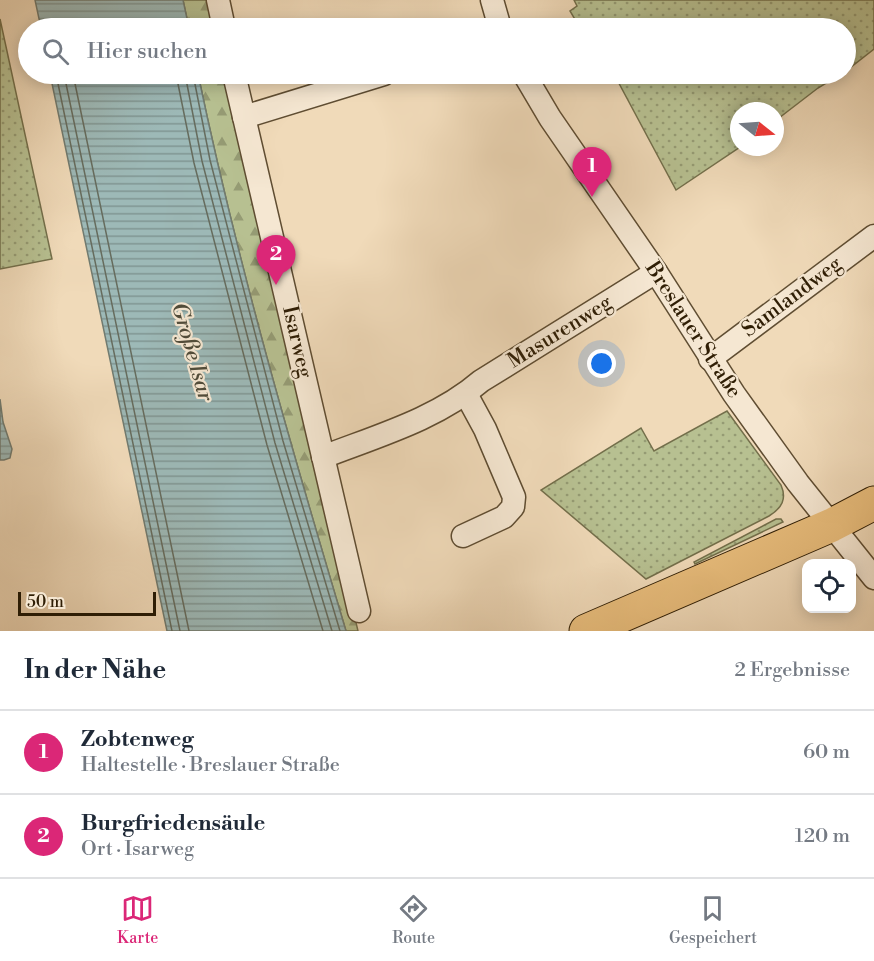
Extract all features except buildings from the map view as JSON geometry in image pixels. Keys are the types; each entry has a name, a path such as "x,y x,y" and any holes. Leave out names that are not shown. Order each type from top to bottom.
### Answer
{"main road":[{"path":"586,631 832,525 874,503"}],"street":[{"path":"218,0 222,18"},
{"path":"492,0 497,18"},
{"name":"Isarweg","path":"236,84 359,611"},
{"path":"244,117 351,84"},
{"name":"Breslauer Straße","path":"530,84 550,118 656,272 710,359 798,483 874,578"},
{"name":"Samlandweg","path":"710,359 874,236"},
{"name":"Masurenweg","path":"323,457 428,416 656,272"},
{"path":"464,536 504,517 513,507 514,497 485,429 466,394"}],"green space":[{"path":"183,0 212,0 216,18 187,18"},
{"path":"574,0 874,0 874,49 856,63 856,18 574,18 570,11 577,6"},
{"path":"0,19 52,259 0,269"},
{"path":"200,84 229,84 358,631 346,631 266,354"},
{"path":"619,84 825,84 784,114 784,102 730,102 730,154 676,190"},
{"path":"727,411 781,485 782,503 769,516 646,579 541,490 641,428 654,451"},
{"path":"776,519 781,519 783,522 695,564 694,562"}],"water":[{"path":"35,0 183,0 187,18 39,18"},
{"name":"Große Isar","path":"52,84 200,84 247,284 346,631 167,631"},
{"path":"0,399 3,422 12,449 10,458 4,460 0,460"}],"place":[{"name":"Zobtenweg","path":"592,197"},
{"name":"Burgfriedensäule","path":"276,285"}]}
